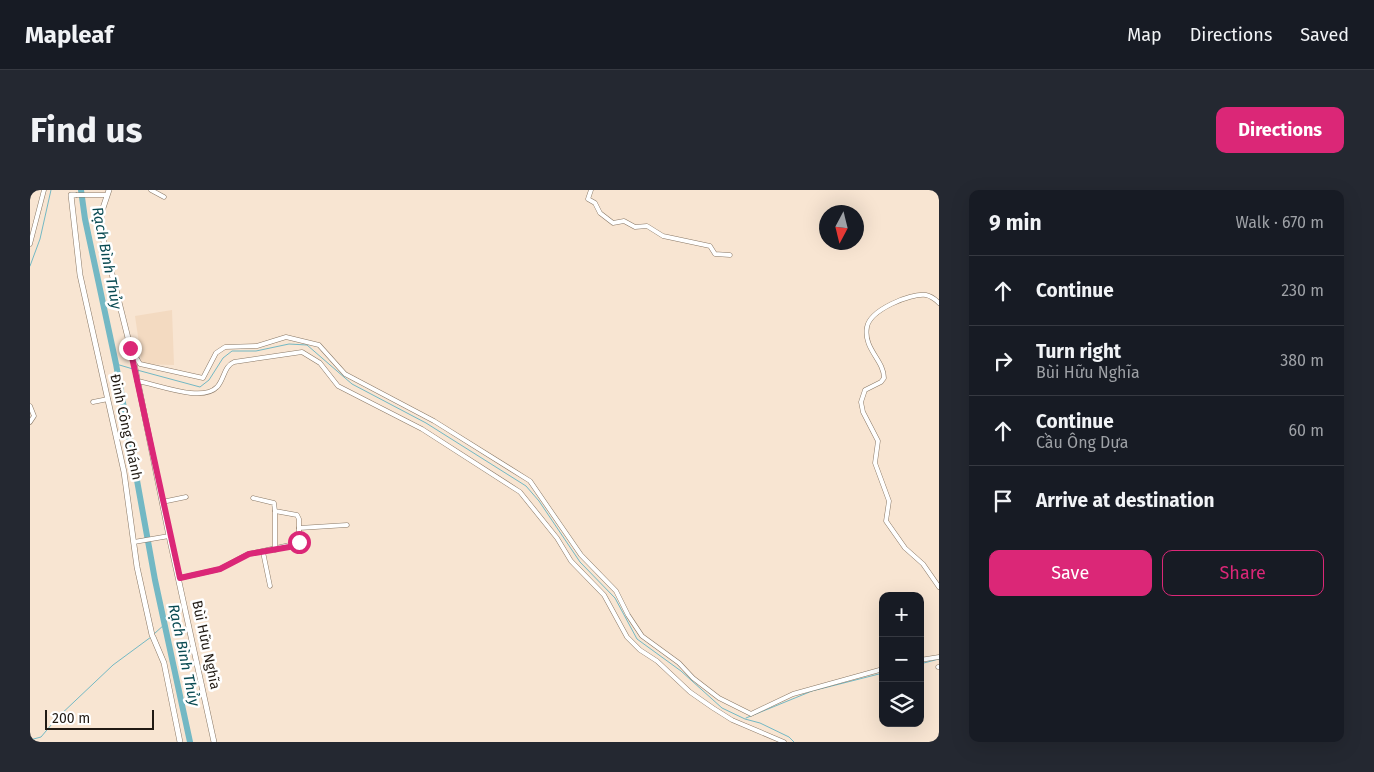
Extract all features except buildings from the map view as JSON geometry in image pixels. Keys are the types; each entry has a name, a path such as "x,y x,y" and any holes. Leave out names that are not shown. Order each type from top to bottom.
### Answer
{"main road":[{"name":"Đinh Công Chánh","path":"72,193 80,275 124,472 134,542 152,636 164,663 180,742"},
{"path":"108,193 101,214 101,230 130,348"},
{"name":"Bùi Hữu Nghĩa","path":"130,348 214,742"}],"street":[{"path":"30,244 44,190"},
{"path":"151,190 164,198"},
{"path":"591,190 588,199 612,223 624,221 635,227 647,226 659,235 710,246 714,254 730,255"},
{"path":"72,193 108,193"},
{"path":"939,303 925,295 906,297 889,306 870,320 867,338 884,378 882,382 865,390 860,399 863,412 878,441 875,463 889,501 886,521 888,526 905,548 923,564 939,587"},
{"path":"130,348 140,364 203,378 216,352 225,347 257,346 286,337 319,345 345,374 434,421 530,481 581,555 616,591 628,615 642,636 678,663 693,678 719,698 741,710 751,714 793,694 879,670"},
{"path":"137,379 197,394 213,390 218,386 226,368 234,362 302,352 311,356 320,363 338,386 422,429 520,492 557,538 571,561 604,596 624,632 640,650 657,661 690,692 713,708 732,720 784,742"},
{"path":"93,402 108,399"},
{"path":"30,406 34,414 30,422"},
{"path":"162,502 186,497"},
{"path":"253,498 274,503 274,550"},
{"path":"180,578 220,569 248,554 298,544 299,519 297,516 275,511"},
{"path":"299,528 347,525"},
{"path":"134,542 169,536"},
{"path":"262,552 270,586"},
{"path":"924,659 939,657"}],"shaded area":[{"path":"172,310 174,365 142,364 135,316"}],"waterway":[{"path":"30,266 40,239 51,190"},
{"name":"Rạch Bình Thủy","path":"81,190 85,219 116,364 155,580 190,742"},
{"path":"137,370 200,387 209,380 223,358 232,351 256,351 289,344 307,345 352,384 426,423 526,486 539,501 580,562 615,598 637,639 681,671 722,708 745,719 760,723 789,737 794,742"},
{"path":"116,364 133,369"},
{"path":"154,634 165,624"},
{"path":"30,740 41,737 57,718 113,665 151,637"},
{"path":"924,663 939,659"},
{"path":"746,718 812,691 879,674"}],"route":[{"path":"130,348 169,536 180,578 220,569 233,560 248,554 295,546 299,542"}]}
